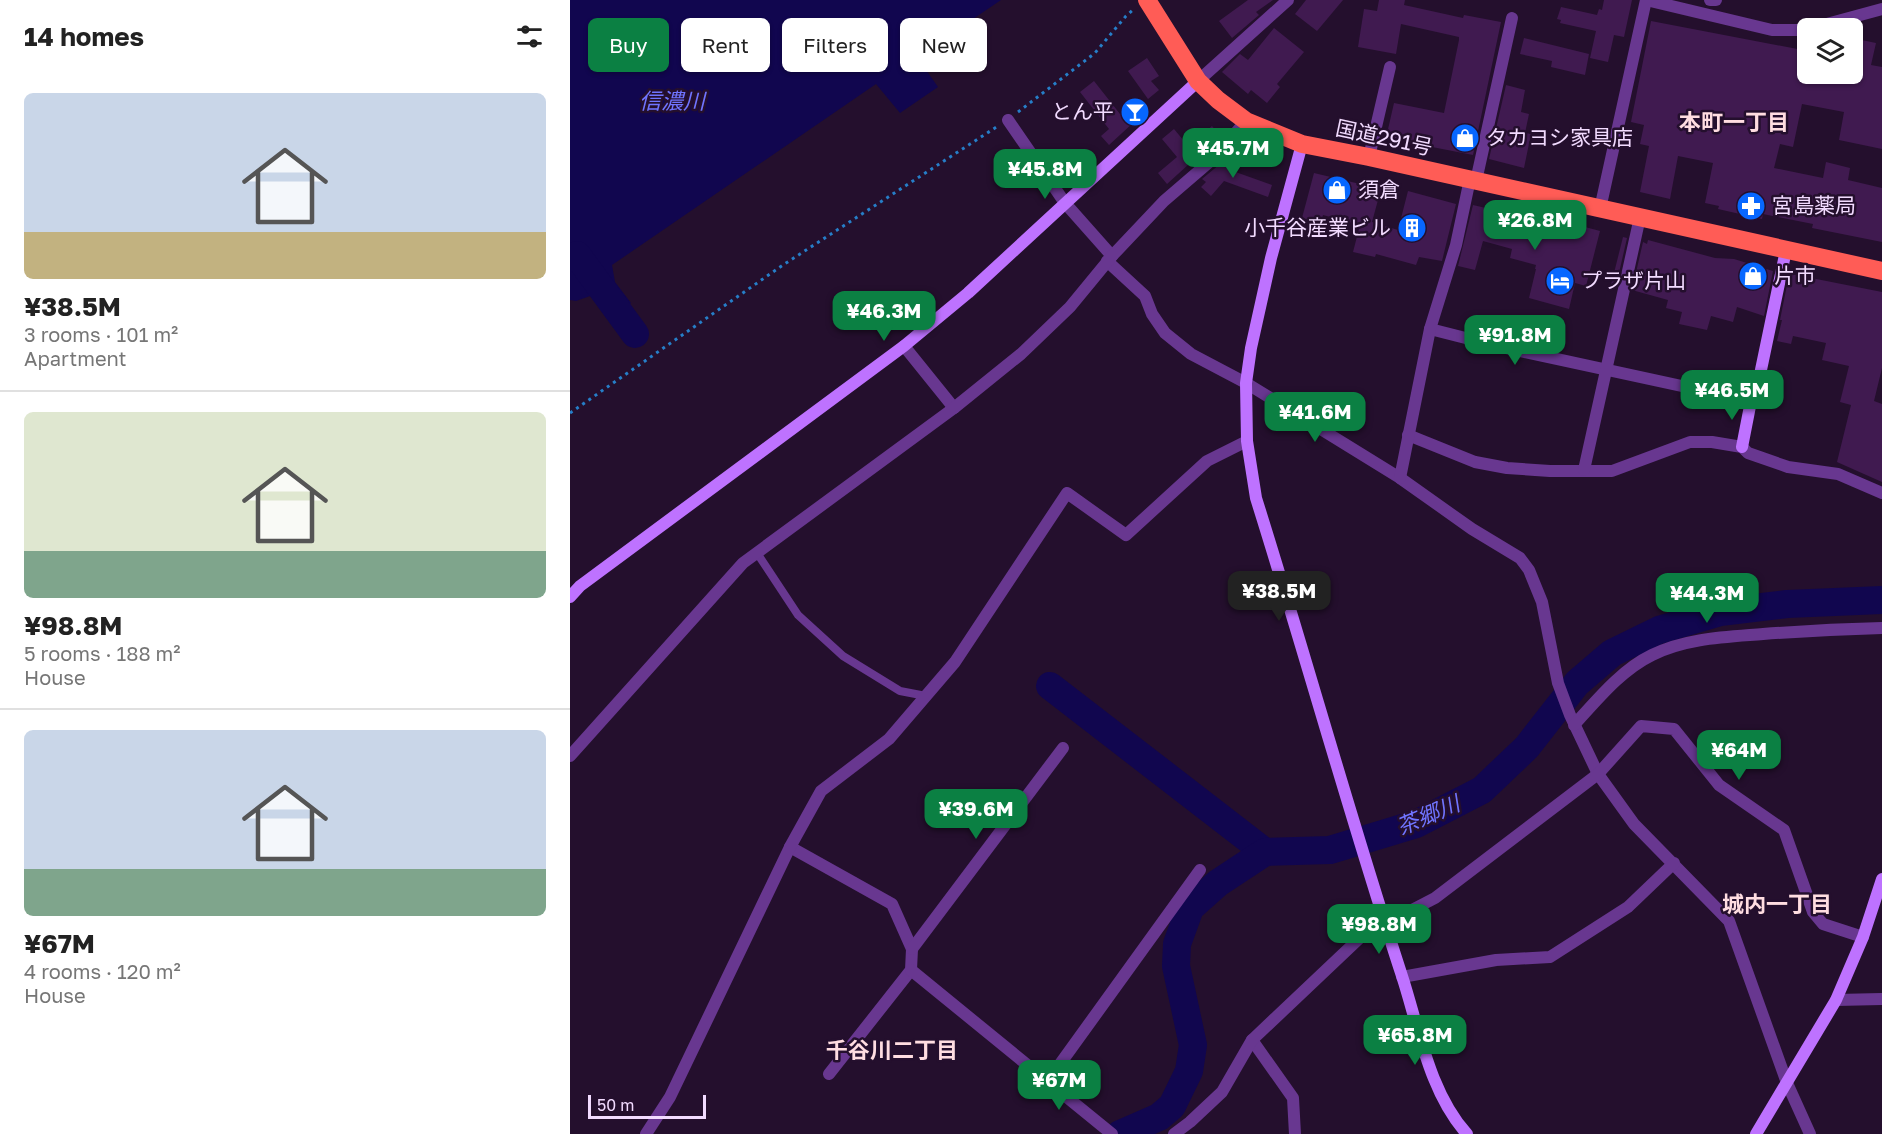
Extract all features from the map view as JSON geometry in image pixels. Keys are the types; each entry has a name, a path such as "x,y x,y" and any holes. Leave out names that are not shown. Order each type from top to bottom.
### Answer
{"highway":[{"name":"国道291号","path":"1142,3 1157,17 1198,81 1218,100 1246,121 1302,144 1882,271"}],"street":[{"path":"570,597 580,586 904,346 968,293 1288,0"},
{"path":"1600,209 1646,0 1772,30 1797,30"},
{"path":"1710,0 1716,0"},
{"path":"1849,18 1882,9"},
{"path":"1400,478 1430,329 1456,245 1512,18"},
{"path":"1369,157 1390,67"},
{"path":"1008,120 1065,203 1110,259 1145,296 1152,314 1165,333 1191,354 1245,383 1400,478 1472,529 1520,558 1530,570 1542,602 1558,683 1572,720 1598,774 1634,824 1728,921 1787,1083 1810,1134"},
{"path":"570,756 743,563 954,408 1021,354 1070,307 1110,259 1164,201 1214,158 1246,121"},
{"path":"1302,144 1271,258 1251,348 1245,383 1247,441 1257,498 1402,977 1444,1101 1467,1134"},
{"path":"1584,470 1640,217"},
{"path":"1742,447 1786,250"},
{"path":"1430,329 1501,347 1751,401"},
{"path":"904,346 954,408"},
{"path":"1407,435 1485,464 1528,469 1612,471 1690,442 1712,441 1742,447 1748,453 1788,467 1838,474 1882,493"},
{"path":"646,1134 670,1097 790,847 821,791 889,739 955,662 1067,493 1126,535 1207,461 1247,441"},
{"path":"1572,720 1625,674 1650,656 1669,648 1715,638 1831,629 1882,628"},
{"path":"1174,1134 1222,1092 1252,1040 1384,920 1435,898 1598,774 1641,726 1674,729 1719,785 1784,830 1813,912 1823,924 1863,937"},
{"path":"912,949 1063,748"},
{"path":"790,847 892,904 912,949 911,970 829,1074"},
{"path":"1402,977 1496,960 1550,957 1628,907 1674,863"},
{"path":"1047,1082 1200,870"},
{"path":"1756,1134 1836,1000 1863,937 1882,879"},
{"path":"911,970 1112,1134"},
{"path":"1836,1000 1882,999"},
{"path":"1252,1040 1293,1098 1295,1134"}],"lane":[{"path":"758,553 798,615 843,656 900,691 926,696"}],"path":[{"path":"570,413 783,265 1008,120 1095,53 1126,16 1142,3"}],"water":[{"name":"信濃川","path":"570,0 1001,0 974,18 900,18 900,72 928,72 938,87 900,113 876,84 612,265 615,282 631,303 607,319 593,295 576,301 570,300"}],"building":[{"path":"1248,0 1273,0 1256,12 1259,15 1232,38 1219,21"},
{"path":"1306,0 1343,0 1317,31 1295,14"},
{"path":"1379,0 1405,0 1404,5 1463,18 1464,15 1501,22 1473,155 1386,138 1394,103 1444,113 1459,37 1401,24 1396,54 1358,47 1364,9 1377,11"},
{"path":"1604,0 1632,0 1624,37 1614,35 1608,62 1590,58 1596,31 1560,23 1561,20 1557,19 1561,7 1597,15 1599,9 1602,10"},
{"path":"1651,21 1797,49 1797,84 1863,84 1863,40 1876,43 1871,65 1882,67 1882,149 1839,140 1844,112 1802,104 1793,147 1780,144 1774,168 1823,178 1826,162 1850,168 1848,180 1882,188 1882,242 1812,228 1813,224 1763,214 1762,219 1718,209 1719,206 1705,203 1713,163 1678,156 1670,199 1640,192 1649,146 1640,144 1644,125 1631,122"},
{"path":"1274,28 1304,52 1277,84 1280,87 1267,103 1251,90 1248,94 1222,72 1240,54 1248,60"},
{"path":"1524,38 1589,54 1585,75 1551,67 1552,61 1520,54"},
{"path":"1147,58 1159,76 1151,81 1159,90 1148,99 1128,71"},
{"path":"1094,81 1120,114 1136,100 1146,111 1109,145 1101,136 1109,129 1080,92"},
{"path":"1506,85 1525,90 1521,112 1529,114 1525,133 1531,134 1524,168 1489,159"},
{"path":"1212,126 1221,137 1191,167 1189,164 1167,184 1158,173 1177,157 1162,139 1174,129 1189,147"},
{"path":"1232,149 1237,154 1231,160 1236,164 1230,170 1272,185 1268,197 1224,181 1211,196 1201,187 1206,182 1202,179 1220,164"},
{"path":"1314,173 1381,189 1372,222 1398,230 1408,191 1456,204 1442,261 1419,257 1416,265 1376,254 1375,257 1353,252 1360,225 1323,215 1321,223 1302,218"},
{"path":"1473,205 1584,231 1585,227 1600,231 1586,286 1575,283 1569,309 1529,298 1536,265 1510,258 1512,249 1483,241 1475,270 1458,266"},
{"path":"1623,237 1627,238 1616,286 1611,285"},
{"path":"1648,240 1715,258 1734,259 1773,271 1764,316 1737,307 1733,322 1711,316 1707,330 1679,324 1682,312 1666,308 1668,300 1632,290 1643,242 1647,244"},
{"path":"1791,274 1882,292 1882,368 1874,401 1882,404 1882,482 1837,462 1851,405 1840,402 1849,366 1822,360 1826,343 1793,336 1791,344 1777,341"}],"waterway":[{"path":"570,257 577,255 635,334"},
{"name":"茶郷川","path":"1120,1134 1159,1117 1172,1106 1189,1071 1193,1045 1176,966 1177,944 1190,908 1218,883 1265,852 1330,850 1416,824 1482,790 1527,747 1577,683 1612,653 1659,630 1720,612 1787,604 1882,600"},
{"path":"1050,686 1265,852"}],"place":[{"name":"とん平","path":"1135,112"},
{"name":"タカヨシ家具店","path":"1465,138"},
{"name":"須倉","path":"1337,190"},
{"name":"宮島薬局","path":"1751,206"},
{"name":"小千谷産業ビル","path":"1412,228"},
{"name":"片市","path":"1753,276"},
{"name":"プラザ片山","path":"1560,281"}],"district":[{"name":"本町一丁目","path":"1734,122"},
{"name":"城内一丁目","path":"1777,904"},
{"name":"千谷川二丁目","path":"892,1050"}]}
